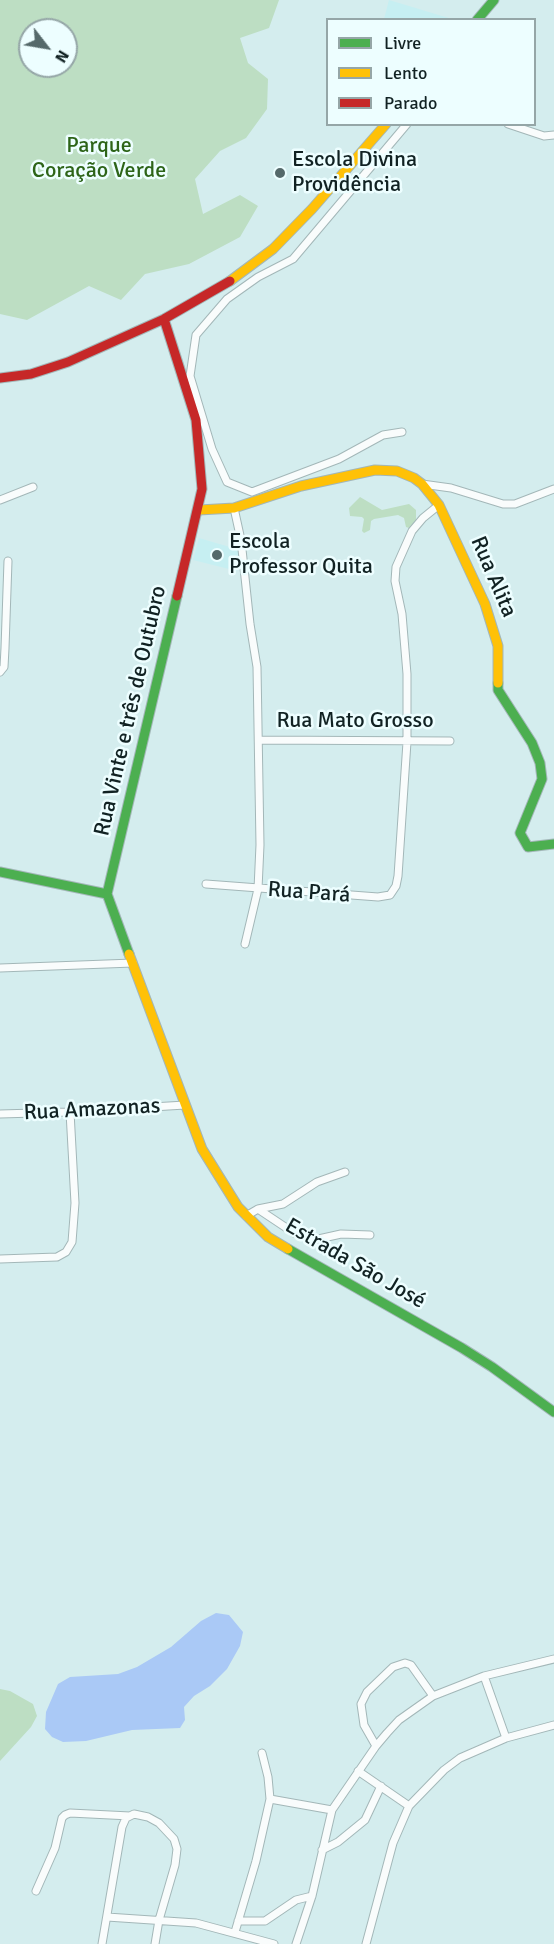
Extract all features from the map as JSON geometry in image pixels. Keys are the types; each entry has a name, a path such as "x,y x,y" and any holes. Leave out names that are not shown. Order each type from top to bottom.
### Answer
{"street":[{"path":"479,18 494,0"},
{"path":"0,378 31,374 68,362 164,319 228,282 273,249 312,209 384,126"},
{"path":"402,432 383,435 339,459 252,492 227,482 212,449 190,376 196,334 227,299 258,277 293,258 405,126"},
{"path":"514,126 544,136 554,135"},
{"name":"Rua Vinte e três de Outubro","path":"107,894 199,510 202,474 196,420 164,319"},
{"name":"Rua Alita","path":"199,510 234,508 301,486 375,470 398,471 422,484 440,505 493,624 498,646 498,690 532,743 540,763 542,779 520,833 528,847 554,844"},
{"path":"422,484 451,488 503,504 515,504 554,489"},
{"path":"0,500 33,487"},
{"path":"407,742 407,674 402,614 394,581 396,567 412,531 423,518 440,505"},
{"path":"234,508 241,540 257,666 259,740 258,889 245,944"},
{"path":"0,672 4,667 8,561"},
{"name":"Rua Mato Grosso","path":"259,740 450,741"},
{"name":"Rua Pará","path":"206,884 387,897 390,895 396,886 398,876 407,742"},
{"path":"0,872 107,894 185,1105"},
{"path":"0,968 133,963"},
{"name":"Rua Amazonas","path":"0,1114 185,1105"},
{"name":"Estrada São José","path":"185,1105 202,1149 225,1189 246,1216 268,1237 462,1348 516,1383 554,1412"},
{"path":"0,1259 62,1256 72,1242 75,1203 70,1112"},
{"path":"246,1216 258,1209 283,1204 317,1182 345,1172"},
{"path":"258,1209 294,1233 314,1240 341,1234 370,1235"},
{"path":"296,1944 312,1896 332,1810 375,1746 399,1720 433,1696 484,1676 554,1659"},
{"path":"375,1746 364,1725 361,1704 367,1692 386,1673 401,1663 411,1665 433,1696"},
{"path":"484,1676 506,1738"},
{"path":"366,1944 393,1843 409,1806 444,1770 460,1758 506,1738 554,1725"},
{"path":"235,1932 256,1861 270,1799 262,1753"},
{"path":"358,1771 409,1806"},
{"path":"322,1850 338,1842 365,1820 381,1786"},
{"path":"270,1799 332,1810"},
{"path":"36,1891 55,1848 62,1818 65,1815 70,1813 139,1814 152,1819 169,1831 174,1839 177,1857 159,1920 155,1944"},
{"path":"102,1944 122,1827 130,1815"},
{"path":"238,1921 265,1921 296,1900 312,1896"},
{"path":"106,1917 186,1921 274,1944"}],"shaded area":[{"path":"389,0 449,18 384,18"},
{"name":"Escola Professor Quita","path":"199,538 240,550 237,571 193,560"}],"green space":[{"name":"Parque Coração Verde","path":"0,0 279,0 269,28 240,38 248,63 268,79 267,109 246,138 220,151 195,179 203,214 240,195 258,206 240,237 189,264 145,274 121,300 89,286 27,320 0,314"},
{"path":"360,497 382,510 409,504 416,510 416,520 409,528 406,527 404,518 398,515 374,519 371,521 370,530 364,533 362,531 364,519 350,516 349,508"},
{"path":"0,1689 10,1691 33,1704 37,1716 31,1727 0,1761"}],"water":[{"path":"216,1613 229,1615 243,1632 240,1646 227,1669 184,1707 185,1720 180,1728 132,1730 86,1741 63,1742 52,1737 45,1729 46,1712 58,1684 70,1677 118,1674 137,1667 171,1647 201,1621"}],"traffic: fast":[{"path":"479,18 494,0"},
{"path":"129,954 107,894 177,596"},
{"path":"498,683 498,690 532,743 540,763 542,779 520,833 528,847 554,844"},
{"path":"0,872 107,894"},
{"path":"288,1249 462,1348 554,1412"}],"traffic: slow":[{"path":"230,281 273,249 312,209 384,126"},
{"path":"199,510 234,508 301,486 375,470 397,471 414,478 439,505 485,604 498,646 498,683"},
{"path":"129,954 202,1149 238,1207 268,1237 288,1249"}],"traffic: jam":[{"path":"0,378 31,374 68,362 164,319 230,281"},
{"path":"164,319 196,420 202,489 177,596"}],"place":[{"name":"Escola Divina Providência","path":"280,173"},
{"name":"Escola Professor Quita","path":"217,555"}]}
